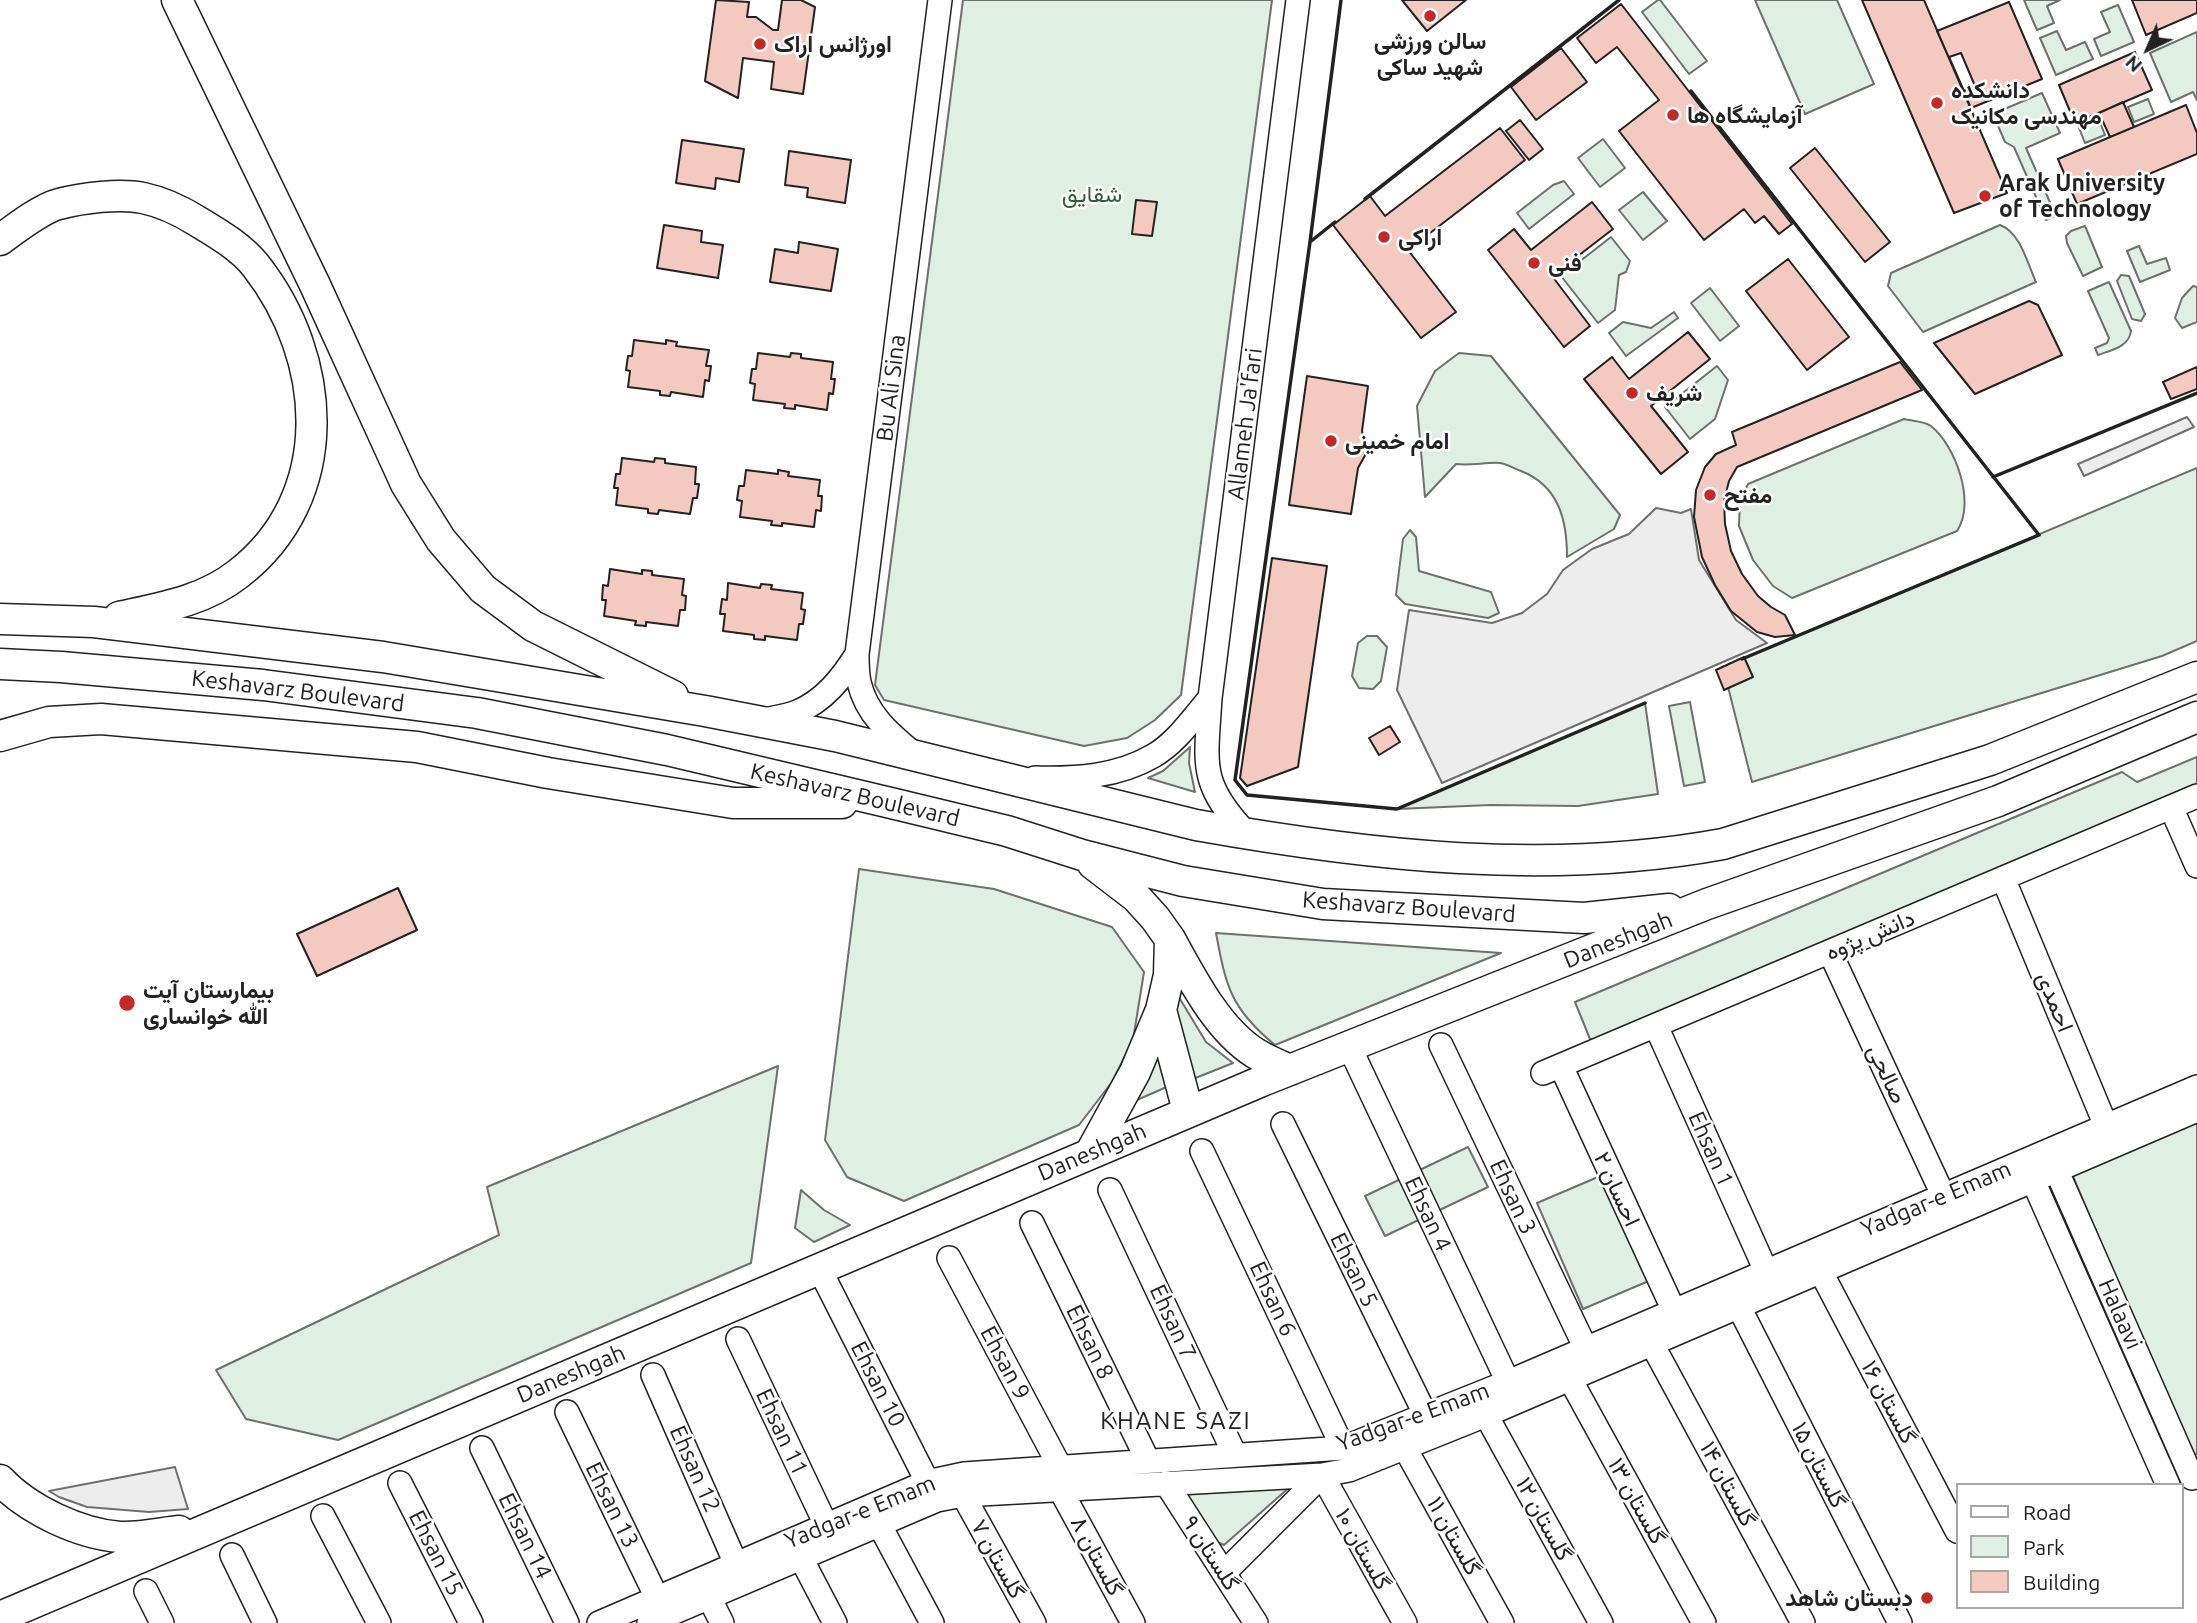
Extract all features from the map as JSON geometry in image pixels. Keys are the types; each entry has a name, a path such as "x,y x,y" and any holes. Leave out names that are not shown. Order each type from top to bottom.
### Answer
{"main road":[{"path":"177,0 315,285 406,485 440,540 483,589 533,626 705,711"},
{"path":"0,240 56,204 100,197 142,198 180,211 218,233 254,264 281,303 297,341 311,390 312,436 306,474 290,512 270,543 238,575 205,594 173,606 94,622"},
{"name":"Keshavarz Boulevard","path":"0,618 94,622 383,657 705,711 915,755 1196,825 1248,835 1410,856 1568,861 1681,852 1723,844 1990,760 2197,677"},
{"name":"Keshavarz Boulevard","path":"0,664 263,685 477,713 667,750 895,803 1007,831 1082,855 1183,881 1322,904 1584,918 1707,904"},
{"name":"Daneshgah","path":"0,1617 1188,1111 1707,904 1998,801 2197,717"},
{"path":"0,736 49,722 101,719 417,747 548,773 733,803 895,803"},
{"path":"1082,855 1136,897 1155,918 1195,983 1232,1033 1254,1053 1290,1070"},
{"path":"1091,1152 1135,1072 1161,1010 1169,975 1170,939"},
{"path":"1161,1010 1188,1111"},
{"path":"0,1480 43,1513 77,1528 121,1537 208,1528"}],"street":[{"name":"Bu Ali Sina","path":"915,755 885,730 867,705 859,682 857,654 940,0"},
{"name":"Allameh Ja'fari","path":"1248,835 1226,812 1211,786 1206,762 1210,698 1298,0"},
{"path":"760,721 797,712 822,697 841,679 857,654"},
{"path":"1000,776 1086,777 1119,770 1154,756 1182,731 1210,698"},
{"name":"دانش پژوه","path":"1552,1070 2197,796"},
{"path":"2172,807 2197,866"},
{"name":"احمدی","path":"2003,878 2106,1126"},
{"name":"صالحی","path":"1830,952 1943,1195"},
{"name":"Ehsan 1","path":"1656,1026 1766,1271"},
{"name":"Ehsan 3","path":"1441,1045 1586,1349"},
{"name":"Ehsan 4","path":"1349,1046 1508,1382"},
{"name":"احسان ۲","path":"1552,1070 1674,1311"},
{"name":"Yadgar-e Emam","path":"2052,1161 2106,1126 2197,1087"},
{"name":"Yadgar-e Emam","path":"649,1623 879,1524 964,1474 1166,1483 1322,1475 1349,1470 1486,1415 1821,1272 2052,1161 2197,1110"},
{"name":"Ehsan 5","path":"1283,1124 1426,1416"},
{"name":"Ehsan 6","path":"1202,1151 1343,1448"},
{"name":"Halaavi","path":"2052,1161 2129,1335 2188,1480"},
{"name":"Yadgar-e Emam","path":"599,1623 826,1525 932,1491 963,1495 1148,1461 1343,1448 1508,1382 1943,1195 2029,1171"},
{"name":"Halaavi","path":"2029,1171 2167,1483"},
{"name":"Ehsan 7","path":"1110,1189 1236,1455"},
{"name":"Ehsan 8","path":"1032,1223 1148,1461"},
{"name":"Ehsan 9","path":"950,1258 1060,1478"},
{"name":"Ehsan 10","path":"819,1268 932,1491"},
{"name":"گلستان ۱۶","path":"1821,1272 1955,1527"},
{"name":"گلستان ۱۵","path":"1739,1307 1900,1623"},
{"path":"2107,1346 2129,1335"},
{"name":"Ehsan 11","path":"738,1339 826,1525"},
{"name":"گلستان ۱۴","path":"1652,1344 1803,1623"},
{"name":"Ehsan 12","path":"653,1375 736,1564"},
{"name":"گلستان ۱۳","path":"1570,1379 1704,1623"},
{"name":"Ehsan 13","path":"567,1412 657,1598"},
{"name":"گلستان ۱۲","path":"1486,1415 1601,1623"},
{"name":"Ehsan 14","path":"482,1448 567,1623"},
{"name":"گلستان ۱۱","path":"1405,1448 1502,1623"},
{"path":"1225,1572 1322,1475"},
{"name":"گلستان ۱۰","path":"1322,1475 1405,1623"},
{"name":"گلستان ۸","path":"1060,1478 1133,1623"},
{"name":"Ehsan 15","path":"400,1483 471,1623"},
{"name":"گلستان ۹","path":"1166,1483 1256,1623"},
{"name":"گلستان ۷","path":"963,1495 1034,1623"},
{"path":"323,1516 379,1623"},
{"path":"879,1524 932,1623"},
{"path":"232,1555 265,1623"},
{"path":"801,1558 835,1623"},
{"path":"146,1591 162,1623"},
{"path":"709,1597 722,1623"}],"green space":[{"name":"شقایق","path":"963,0 1272,0 1181,695 1155,720 1127,738 1084,746 884,700 875,685"},
{"path":"1658,0 1707,61 1689,74 1642,12"},
{"path":"1755,0 1837,0 1874,84 1805,114"},
{"path":"2024,0 2060,0 2047,6 2054,23 2037,30"},
{"path":"2118,5 2134,42 2101,56 2094,39 2110,32 2101,12"},
{"path":"2057,31 2066,50 2085,42 2093,59 2056,75 2040,38"},
{"path":"2197,32 2197,100 2193,92 2171,102 2150,53"},
{"path":"2042,93 2060,133 2026,148 2056,216 2046,220 2014,147 2005,142 1993,114"},
{"path":"2148,99 2154,114 2134,122 2128,107"},
{"path":"2099,120 2105,135 2085,143 2079,128"},
{"path":"1603,139 1625,168 1600,187 1578,158"},
{"path":"1564,181 1574,194 1529,229 1517,213 1553,185"},
{"path":"1643,192 1667,221 1643,240 1619,210"},
{"path":"2000,225 2018,242 2036,282 1923,332 1888,286 1891,273"},
{"path":"2085,226 2102,267 2083,276 2066,236"},
{"path":"1611,237 1630,261 1626,272 1619,275 1615,310 1598,323 1561,276"},
{"path":"2139,246 2147,264 2166,258 2170,270 2140,282 2127,251"},
{"path":"2121,275 2129,276 2145,314 2141,321 2132,319 2117,281"},
{"path":"2109,282 2131,331 2123,344 2098,355 2095,348 2107,343 2109,338 2088,291"},
{"path":"2193,286 2197,287 2197,322 2182,328 2175,318 2182,298"},
{"path":"1710,288 1739,326 1720,341 1691,303"},
{"path":"1674,312 1678,318 1626,356 1609,333 1623,322 1651,328"},
{"path":"1459,353 1491,356 1620,515 1614,529 1567,557 1562,517 1552,495 1534,477 1500,463 1456,464 1425,497 1417,406 1435,371"},
{"path":"1717,366 1728,380 1715,419 1690,439 1665,407"},
{"path":"1904,419 1931,426 1940,435 1955,461 1964,491 1962,519 1957,531 1792,598 1773,586 1753,560 1739,526 1740,499 1748,484"},
{"path":"2197,468 2197,641 2162,656 1752,782 1723,667"},
{"path":"1410,530 1416,537 1419,571 1491,592 1499,613 1488,618 1405,604 1396,595 1403,539"},
{"path":"1367,636 1377,636 1387,647 1381,681 1373,689 1359,688 1352,676 1358,643"},
{"path":"1690,702 1705,782 1684,786 1669,706"},
{"path":"1645,703 1658,794 1578,806 1490,805 1397,809"},
{"path":"1190,747 1189,763 1195,792 1148,778 1163,771"},
{"path":"2197,757 2197,789 1592,1044 1575,1002 2122,772 2137,782"},
{"path":"859,869 994,889 1112,927 1144,972 1133,1040 1112,1082 1079,1125 904,1201 847,1177 825,1140"},
{"path":"1216,933 1501,953 1275,1045 1249,1020 1233,996 1227,983"},
{"path":"1177,994 1206,1042 1233,1063 1193,1079 1174,1035"},
{"path":"1157,1056 1169,1086 1130,1103"},
{"path":"778,1066 751,1263 338,1440 246,1419 216,1370 499,1235 487,1187"},
{"path":"2197,1122 2197,1454 2191,1456 2072,1174"},
{"path":"1468,1147 1488,1187 1385,1236 1365,1196"},
{"path":"1605,1174 1651,1280 1583,1309 1537,1203"},
{"path":"801,1190 824,1210 850,1225 814,1242 795,1228"},
{"path":"1291,1486 1224,1545 1215,1541 1183,1492"}],"shaded area":[{"path":"2187,417 2194,427 2084,476 2078,464"},
{"path":"1656,508 1681,513 1691,509 1699,560 1736,620 1767,643 1442,783 1397,690 1409,610 1492,623 1522,613 1547,594 1563,570 1592,549 1629,534"},
{"path":"175,1467 188,1509 149,1512 87,1507 49,1491"}],"building":[{"name":"اورژانس اراک","path":"716,0 749,2 747,17 756,17 773,30 778,30 782,0 801,0 815,7 803,94 771,89 774,62 743,58 738,98 705,81"},
{"name":"سالن ورزشی شهید ساکی","path":"1402,0 1466,0 1427,31"},
{"name":"دانشکده مهندسی مکانیک","path":"1862,0 1924,0 2007,193 1954,213"},
{"path":"2132,0 2197,0 2197,13 2146,35"},
{"path":"2009,2 2042,79 1971,108 1937,31"},
{"name":"آزمایشگاه ها","path":"1621,4 1792,224 1779,234 1764,216 1755,223 1744,209 1704,240 1619,131 1659,100 1617,47 1596,63 1577,38"},
{"path":"1561,48 1587,82 1536,120 1511,87"},
{"path":"2135,52 2152,90 2075,123 2059,85"},
{"path":"1961,53 1975,86 1964,91 1949,57"},
{"path":"2123,102 2134,127 2110,137 2099,113"},
{"path":"2186,105 2197,133 2197,154 2077,204 2058,159"},
{"path":"1520,120 1543,149 1529,160 1506,131"},
{"name":"اراکی","path":"1500,128 1525,160 1408,250 1456,312 1421,338 1333,225 1370,196 1385,216"},
{"path":"682,140 744,149 739,182 716,178 715,189 676,183"},
{"path":"1815,148 1890,242 1865,262 1790,168"},
{"path":"789,151 851,160 845,203 807,197 808,188 785,185"},
{"path":"1136,200 1157,202 1152,236 1132,234"},
{"name":"فنی","path":"1592,202 1613,229 1552,276 1590,326 1564,347 1488,250 1514,229 1531,250"},
{"path":"664,225 702,231 701,242 723,245 718,278 657,268"},
{"path":"799,242 838,249 831,291 770,282 775,249 798,253"},
{"path":"1788,259 1849,337 1807,370 1746,291"},
{"path":"2029,301 2038,305 2062,355 1975,394 1934,343"},
{"name":"شریف","path":"1688,332 1710,359 1651,406 1688,452 1661,474 1584,379 1612,357 1629,379"},
{"path":"634,340 666,344 666,340 677,342 676,346 709,350 706,366 711,366 709,381 705,380 703,397 671,392 670,396 660,395 660,391 628,387 630,371 626,370 628,356 632,356"},
{"path":"758,353 790,357 791,353 801,354 801,358 833,362 831,379 835,379 833,394 829,393 827,410 795,405 795,409 784,408 785,404 753,400 755,384 750,383 752,369 756,369"},
{"name":"مفتح","path":"1900,362 1922,390 1737,467 1729,481 1724,501 1725,524 1731,551 1742,574 1758,596 1785,615 1795,635 1775,637 1757,632 1731,611 1702,557 1694,517 1696,490 1705,467 1716,454 1736,445 1732,432"},
{"path":"2197,367 2197,389 2171,399 2163,382"},
{"name":"امام خمینی","path":"1307,376 1368,386 1362,431 1367,452 1358,468 1351,514 1289,505"},
{"path":"622,458 654,462 655,458 665,459 665,463 696,467 695,484 699,484 697,498 693,498 690,514 659,510 658,514 648,513 648,509 616,505 618,488 614,488 616,474 620,474"},
{"path":"746,470 778,474 778,470 789,472 788,476 820,480 818,496 822,496 821,511 816,510 814,527 782,523 782,526 771,525 772,521 740,517 742,501 737,500 739,486 744,486"},
{"path":"1272,558 1327,566 1298,767 1247,786 1240,778"},
{"path":"610,569 642,574 642,570 652,571 652,575 684,579 682,595 686,596 685,610 680,610 678,626 646,622 646,626 635,625 636,621 604,616 606,600 602,600 603,585 608,586"},
{"path":"728,583 760,588 761,584 772,585 771,589 803,593 801,609 805,610 803,624 799,624 797,640 765,636 765,640 754,639 754,635 723,631 725,614 720,614 722,599 727,600"},
{"path":"1744,657 1753,677 1724,690 1716,670"},
{"path":"1390,726 1400,742 1379,755 1369,738"},
{"path":"398,888 417,930 317,976 297,934"}],"wall":[{"path":"1341,0 1235,780 1247,795 1397,809 1645,703"},
{"path":"1365,199 1619,0"},
{"path":"1691,91 2039,535 1742,659"},
{"path":"1310,242 1335,222"},
{"path":"1993,477 2197,393"}],"place":[{"name":"سالن ورزشی شهید ساکی","path":"1430,16"},
{"name":"اورژانس اراک","path":"760,44"},
{"name":"دانشکده مهندسی مکانیک","path":"1937,103"},
{"name":"آزمایشگاه ها","path":"1673,115"},
{"name":"Arak University of Technology","path":"1985,196"},
{"name":"اراکی","path":"1384,237"},
{"name":"فنی","path":"1534,263"},
{"name":"شریف","path":"1632,393"},
{"name":"امام خمینی","path":"1331,441"},
{"name":"مفتح","path":"1710,495"},
{"name":"بیمارستان آیت الله خوانساری","path":"127,1003"},
{"name":"دبستان شاهد","path":"1927,1598"}],"district":[{"name":"KHANE SAZI","path":"1176,1421"}]}
